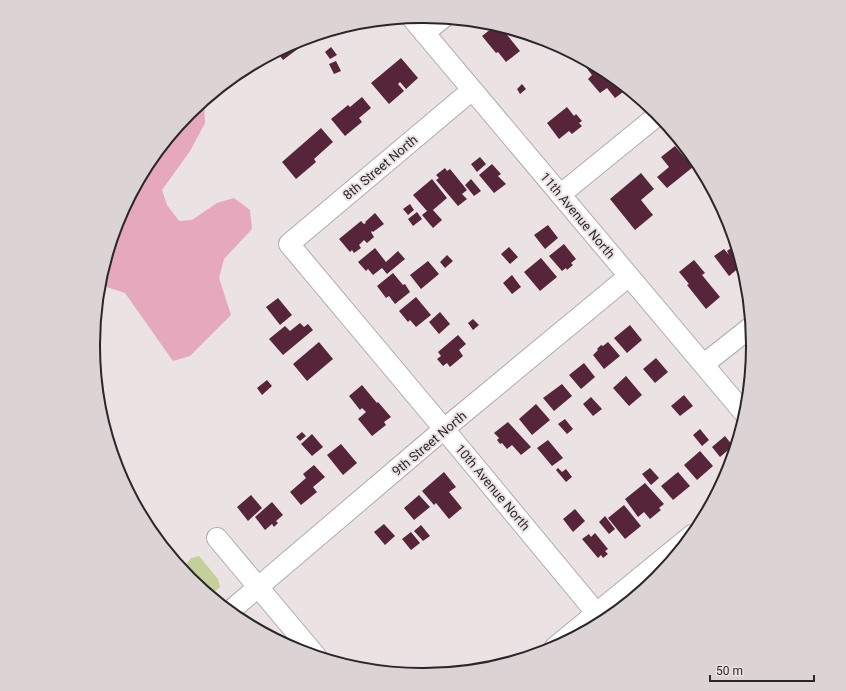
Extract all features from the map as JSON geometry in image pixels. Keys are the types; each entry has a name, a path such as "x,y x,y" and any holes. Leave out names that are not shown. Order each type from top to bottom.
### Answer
{"street":[{"name":"11th Avenue North","path":"416,23 739,407"},
{"path":"424,33 436,24"},
{"name":"8th Street North","path":"289,244 472,90"},
{"path":"561,194 653,119"},
{"name":"10th Avenue North","path":"289,244 599,616"},
{"name":"9th Street North","path":"235,607 444,429 629,276"},
{"path":"704,364 745,331"},
{"path":"217,538 308,646"},
{"path":"612,607 661,563"}],"shaded area":[{"path":"204,108 205,123 190,151 162,190 167,205 179,221 192,220 217,203 234,198 250,210 252,229 224,259 219,278 231,315 190,356 173,361 125,293 106,287 111,262 125,222 155,166 167,149"},
{"path":"199,556 218,579 220,587 214,591 195,574 186,564 191,558"}],"building":[{"path":"490,30 507,34 520,51 506,62 498,52 496,53 482,36"},
{"path":"331,47 337,55 330,59 325,52"},
{"path":"298,49 283,60 280,56"},
{"path":"401,58 418,78 406,89 400,82 398,84 404,91 389,104 371,83"},
{"path":"336,61 341,71 334,74 329,64"},
{"path":"586,67 622,93 615,98 607,88 600,93 588,79 592,75"},
{"path":"522,84 526,89 520,94 517,89"},
{"path":"362,97 371,108 359,118 362,122 345,136 331,119 348,105 350,107"},
{"path":"567,107 574,116 576,114 582,121 579,123 582,126 572,134 569,131 559,139 547,123"},
{"path":"321,128 333,142 314,159 316,162 296,179 282,162"},
{"path":"675,146 692,168 667,188 657,177 669,167 661,157"},
{"path":"480,157 486,164 477,172 471,164"},
{"path":"492,164 501,174 498,176 506,184 494,193 479,175"},
{"path":"445,168 447,171 450,169 467,190 462,194 467,199 458,206 436,180 439,178 436,175"},
{"path":"641,173 654,189 641,200 653,215 635,230 610,199"},
{"path":"432,179 447,198 433,210 442,220 433,228 422,215 427,211 413,195"},
{"path":"471,179 481,191 474,196 465,185"},
{"path":"410,204 414,210 408,215 403,209"},
{"path":"417,212 422,219 413,226 408,219"},
{"path":"375,213 384,224 371,232 374,237 367,243 364,240 359,245 361,248 354,253 352,250 350,252 339,239 361,221 364,224 366,223 365,222"},
{"path":"548,225 558,238 545,249 534,235"},
{"path":"564,244 576,259 571,263 573,265 567,270 566,268 562,271 549,256"},
{"path":"509,247 518,257 510,264 501,254"},
{"path":"375,248 386,262 398,251 405,259 387,274 382,268 373,275 368,269 366,271 358,262"},
{"path":"724,249 729,255 727,251 730,249 736,270 729,276 714,256"},
{"path":"447,255 453,261 445,268 440,262"},
{"path":"541,258 557,277 540,291 524,272"},
{"path":"694,260 705,273 702,275 720,297 706,309 687,285 689,284 679,272"},
{"path":"428,261 439,274 421,289 410,275"},
{"path":"393,273 403,285 405,284 410,292 395,304 389,296 386,298 377,286"},
{"path":"512,275 521,287 512,294 503,283"},
{"path":"416,297 431,315 416,327 410,320 408,322 399,311"},
{"path":"278,298 292,315 280,325 266,307"},
{"path":"440,312 450,324 439,334 429,322"},
{"path":"473,319 479,325 473,330 468,323"},
{"path":"300,323 304,327 308,324 313,330 283,355 269,339 285,326 290,331"},
{"path":"630,325 642,340 627,353 614,338"},
{"path":"458,335 466,344 459,350 463,356 450,367 447,363 443,366 437,359 441,356 438,352"},
{"path":"319,342 333,359 307,381 293,364"},
{"path":"608,342 620,356 604,369 593,355 601,345 603,346"},
{"path":"656,358 668,372 655,383 643,369"},
{"path":"584,363 595,377 581,389 569,375"},
{"path":"626,376 642,395 629,406 613,388"},
{"path":"267,380 272,386 262,395 257,388"},
{"path":"562,384 572,396 554,411 543,398"},
{"path":"362,385 391,417 384,422 386,425 372,436 358,419 366,412 362,408 360,410 349,396"},
{"path":"684,395 693,406 680,416 671,406"},
{"path":"591,397 602,409 593,416 583,404"},
{"path":"536,404 550,420 532,435 519,419"},
{"path":"565,419 573,429 567,434 558,424"},
{"path":"508,422 531,447 521,455 512,445 507,449 502,443 500,444 497,440 499,438 494,433"},
{"path":"700,429 709,440 702,446 693,435"},
{"path":"302,432 306,436 300,441 296,437"},
{"path":"312,434 323,447 312,456 301,444"},
{"path":"725,436 730,443 727,451 720,457 712,447"},
{"path":"548,440 563,458 552,466 537,448"},
{"path":"341,444 357,463 343,475 327,455"},
{"path":"700,451 713,466 697,480 684,465"},
{"path":"314,465 325,477 313,487 317,492 301,505 290,492 306,478 303,474"},
{"path":"558,468 562,472 566,469 572,477 566,482 556,470"},
{"path":"650,468 659,478 651,485 642,474"},
{"path":"444,472 456,487 449,492 462,508 449,519 436,503 434,505 422,491"},
{"path":"678,472 690,486 673,500 661,486"},
{"path":"645,483 664,504 659,508 661,510 650,519 644,512 638,517 625,499"},
{"path":"251,495 262,508 248,521 237,507"},
{"path":"419,495 430,507 414,520 404,508"},
{"path":"272,502 283,515 276,521 278,523 274,527 272,524 265,530 255,517"},
{"path":"624,505 641,526 625,539 608,518"},
{"path":"575,509 585,521 573,532 563,519"},
{"path":"605,516 615,529 609,534 599,522"},
{"path":"384,524 395,536 385,545 374,532"},
{"path":"421,525 430,536 423,541 414,531"},
{"path":"411,532 420,543 411,550 402,539"},
{"path":"595,533 608,549 605,551 608,554 603,558 601,555 598,558 582,539 589,534 591,537"}]}
